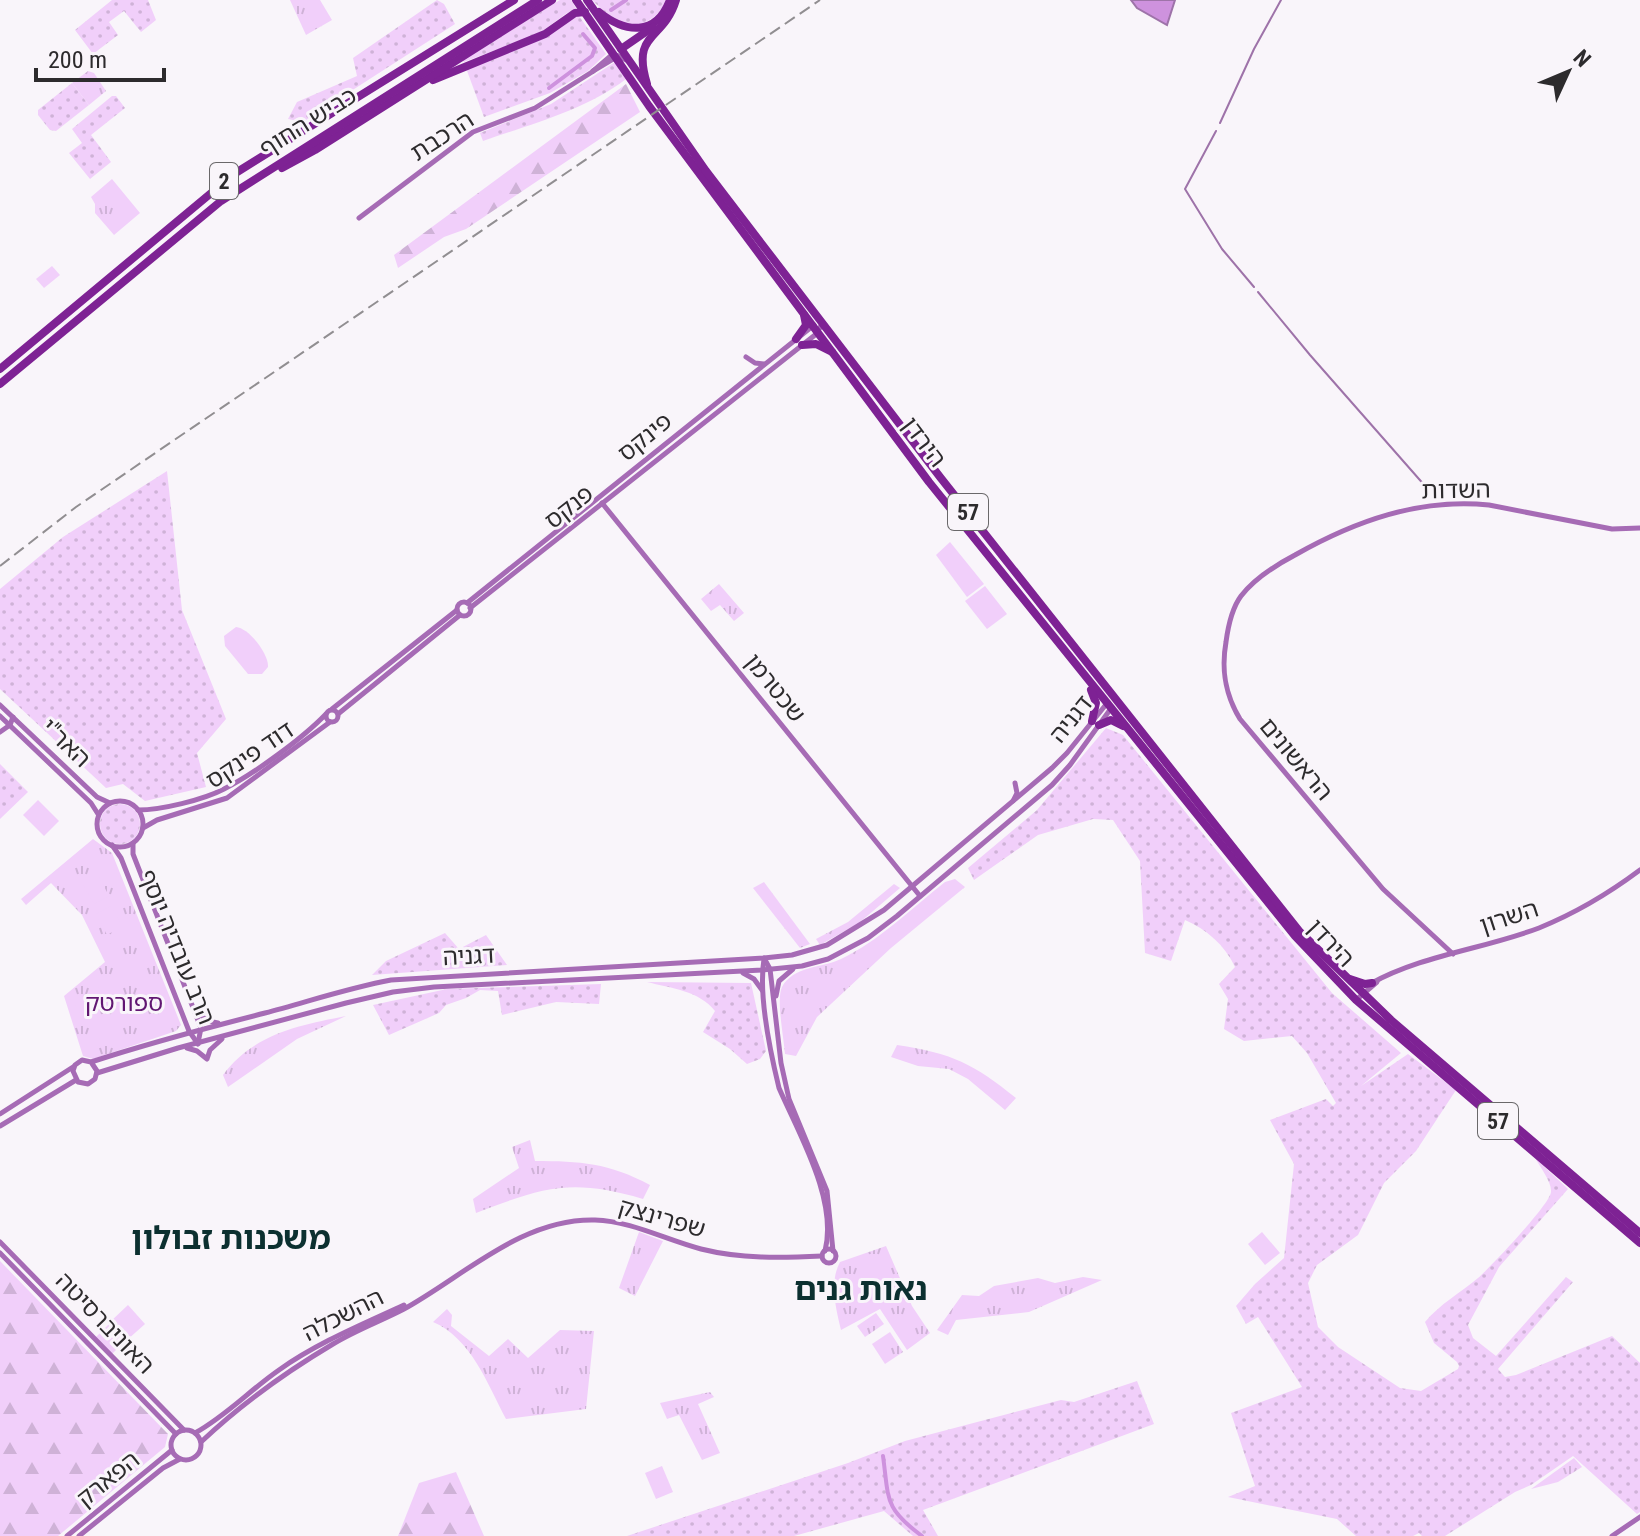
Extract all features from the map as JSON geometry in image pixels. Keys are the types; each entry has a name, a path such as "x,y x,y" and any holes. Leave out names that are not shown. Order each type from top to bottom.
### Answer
{"highway":[{"name":"כביש החוף","path":"0,369 234,174 514,0"},
{"name":"כביש החוף","path":"0,384 221,201 538,0"},
{"path":"221,201 315,150 552,0"},
{"name":"הירדן","path":"576,0 587,5 617,54 665,121 798,304 819,326 836,355 929,482 1295,936 1361,995"},
{"path":"397,97 458,68 545,34 587,5 616,24 635,28 653,22 674,0"},
{"path":"617,54 663,20 674,0"},
{"path":"651,100 641,55 670,16 674,0"},
{"path":"472,26 501,1"},
{"name":"הירדן","path":"587,5 603,40 631,66 651,100"},
{"name":"הירדן","path":"665,121 819,326 1116,698 1238,857 1300,932 1361,995"},
{"path":"798,304 806,325 799,342 816,344 836,355"},
{"path":"1073,663 1094,696 1095,723 1111,720 1131,731"},
{"path":"1347,978 1362,983 1375,982 1370,996 1376,1005"},
{"name":"57","path":"1361,995 1640,1233"},
{"name":"57","path":"1361,995 1640,1243"}],"street":[{"name":"הרכבת","path":"359,218 473,132 535,108 617,54"},
{"name":"פינקס","path":"469,605 765,364 819,326"},
{"name":"פנקס","path":"469,605 602,503 799,342"},
{"path":"746,357 755,363 765,364"},
{"name":"שכטרמן","path":"602,503 920,896"},
{"name":"השדות","path":"1283,562 1375,517 1441,504 1499,506 1612,529 1640,528"},
{"name":"הראשונים","path":"1283,562 1252,585 1237,603 1223,661 1231,704 1249,731 1383,889 1453,954"},
{"path":"332,709 338,714 459,612 459,604 469,605 467,615 459,612"},
{"path":"138,810 156,809 224,790 273,756 459,612"},
{"name":"דגניה","path":"91,1062 176,1034 391,980 764,958 792,955 827,945 860,927 1009,807 1063,757 1116,698"},
{"name":"האר\"י","path":"0,705 97,797 110,803"},
{"path":"326,714 330,722"},
{"name":"דוד פינקס","path":"143,828 157,820 227,798 330,722 337,720 338,714"},
{"path":"13,717 3,721 0,733 18,733"},
{"name":"האר\"י","path":"3,721 91,803 98,816"},
{"name":"דגניה","path":"97,1073 178,1048 393,992 434,987 762,970 828,959 877,931 1037,799 1070,765 1095,723"},
{"path":"1009,807 1017,793 1015,783"},
{"path":"127,802 138,810 143,828 133,843 112,845 99,833 98,816 110,803 127,802"},
{"name":"הרב עובדיה יוסף","path":"133,843 133,854 201,1028 198,1044"},
{"name":"הרב עובדיה יוסף","path":"112,845 121,858 184,1020 198,1044"},
{"name":"השרון","path":"1361,995 1375,982 1399,970 1537,928 1579,910 1640,870"},
{"path":"764,958 770,969 781,1063 789,1099 827,1191 836,1256 833,1262 826,1263 823,1254 827,1228 823,1193 779,1088 763,991 764,958"},
{"path":"774,1005 779,981 798,966"},
{"path":"738,971 754,979 763,991"},
{"path":"192,1008 208,1021 223,1023"},
{"path":"176,1034 183,1028 184,1020"},
{"path":"178,1048 192,1049 207,1059 210,1050 226,1036"},
{"path":"0,1114 82,1060 91,1062 97,1073 88,1084 76,1080 0,1126"},
{"path":"74,1067 76,1080"},
{"name":"שפרינצק","path":"416,1300 511,1243 550,1227 582,1220 610,1221 688,1245 736,1255 765,1258 833,1251"},
{"name":"האוניברסיטה","path":"0,1242 184,1430"},
{"name":"האוניברסיטה","path":"0,1253 176,1434"},
{"name":"ההשכלה","path":"195,1433 210,1425 281,1369 333,1337 416,1300"},
{"name":"ההשכלה","path":"201,1442 285,1374 335,1342 416,1300"},
{"path":"184,1430 195,1433 201,1442 196,1457 180,1459 172,1450 176,1434 184,1430"},
{"name":"הפארק","path":"67,1536 172,1450"},
{"name":"הפארק","path":"79,1536 163,1468 180,1459"},
{"path":"1612,1536 1640,1517"}],"green space":[{"path":"112,0 148,0 156,20 141,32 124,11 109,22 118,35 93,54 75,30"},
{"path":"290,0 320,0 332,20 306,35"},
{"path":"437,0 444,4 455,24 303,122 288,119 297,102 357,76 353,58"},
{"path":"560,0 571,0 577,10 567,13 538,34 464,62 462,60"},
{"path":"592,0 668,0 650,20 631,24 612,17"},
{"path":"579,16 606,54 588,71 550,93 484,117 466,68"},
{"path":"615,62 626,79 610,90 558,115 483,141 480,133 551,104"},
{"path":"88,71 94,73 106,91 89,105 72,83"},
{"path":"72,83 89,105 56,131 50,130 38,115 38,110"},
{"path":"626,84 640,112 466,229 444,237 398,268 394,255"},
{"path":"112,96 116,96 125,108 91,135 111,162 90,179 69,153 82,143 72,129"},
{"path":"112,179 140,213 114,235 95,213 91,197"},
{"path":"52,266 60,275 44,288 36,279"},
{"path":"167,471 182,610 226,719 197,753 206,787 145,801 123,784 106,788 0,689 0,589 63,537"},
{"path":"950,542 984,584 967,597 936,555"},
{"path":"719,584 744,613 734,621 720,605 711,611 701,599"},
{"path":"985,586 1007,614 987,629 965,601"},
{"path":"236,627 247,632 262,649 268,667 262,674 248,674 225,646 224,636"},
{"path":"1106,728 1123,735 1332,993 1401,1053 1361,1086 1408,1054 1456,1090 1416,1151 1384,1183 1358,1235 1317,1265 1308,1283 1318,1327 1338,1347 1400,1388 1421,1391 1458,1369 1457,1362 1434,1343 1425,1322 1485,1272 1541,1209 1551,1192 1550,1184 1535,1158 1568,1189 1499,1267 1468,1325 1473,1338 1496,1356 1566,1277 1573,1282 1498,1369 1505,1377 1516,1375 1612,1336 1640,1363 1640,1512 1637,1514 1573,1456 1445,1536 1422,1536 1419,1533 1413,1536 1356,1536 1337,1519 1228,1497 1255,1486 1231,1413 1302,1387 1258,1317 1246,1324 1236,1306 1284,1258 1294,1164 1270,1120 1326,1099 1333,1106 1336,1103 1307,1053 1292,1036 1244,1041 1224,1029 1228,999 1219,984 1235,967 1226,952 1207,933 1185,920 1171,961 1145,953 1140,861 1113,820 1093,819 1038,835 974,880 968,868 1037,810"},
{"path":"0,764 28,792 0,819"},
{"path":"38,800 59,821 44,836 23,815"},
{"path":"120,804 134,810 140,824 134,838 120,844 106,838 100,824 106,810"},
{"name":"ספורטק","path":"93,839 112,853 181,1025 176,1031 93,1059 83,1056 64,996 105,962 82,915 51,883 26,905 21,899"},
{"path":"97,873 109,896 94,904 81,881"},
{"path":"955,879 965,887 891,948 817,1017 796,1056 785,1054 780,993 787,980 800,971 855,952 945,882"},
{"path":"764,882 810,944 800,948 753,888"},
{"path":"894,884 900,888 859,923 820,945 816,939 848,922"},
{"path":"111,906 122,926 107,935 96,914"},
{"path":"445,933 459,949 486,935 507,965 372,975 386,961"},
{"path":"647,982 751,983 766,1051 760,1059 747,1064 703,1032 715,1011 709,1004 684,991"},
{"path":"106,984 114,997 81,1015 73,1001"},
{"path":"601,984 599,1004 556,1002 502,1015 498,991 480,990 446,1005 439,1013 389,1035 373,1005 447,989"},
{"path":"346,1016 297,1039 228,1087 223,1075 248,1050 295,1028"},
{"path":"897,1045 948,1056 987,1076 1016,1098 1005,1110 968,1079 949,1069 918,1066 891,1057"},
{"path":"530,1140 535,1161 594,1165 621,1172 650,1185 643,1199 596,1189 558,1188 476,1213 473,1199 519,1168 512,1147"},
{"path":"639,1232 663,1241 635,1296 619,1288"},
{"path":"1262,1232 1280,1253 1265,1265 1248,1244"},
{"path":"886,1246 912,1306 930,1333 907,1350 880,1309 841,1330 837,1313 834,1287 840,1262"},
{"path":"0,1261 168,1434 165,1447 58,1536 0,1536"},
{"path":"1083,1277 1102,1280 1029,1312 956,1320 948,1335 937,1330 962,1295 979,1296 994,1286 1038,1278 1055,1283"},
{"path":"128,1305 145,1324 127,1340 110,1322"},
{"path":"447,1309 452,1315 451,1326 489,1356 508,1339 528,1358 560,1330 594,1331 586,1409 506,1419 468,1351 446,1329 433,1322"},
{"path":"876,1313 884,1324 865,1337 857,1326"},
{"path":"109,1324 125,1341 112,1354 96,1337"},
{"path":"890,1332 903,1352 885,1364 872,1344"},
{"path":"1137,1381 1154,1424 923,1510 938,1536 913,1536 884,1511 794,1536 627,1536 905,1441 1061,1400 1074,1402"},
{"path":"710,1392 714,1397 698,1404 720,1453 702,1460 679,1415 667,1419 660,1403"},
{"path":"1574,1458 1582,1467 1558,1482 1531,1489"},
{"path":"662,1466 673,1492 656,1499 645,1473"},
{"path":"456,1472 484,1536 398,1536 419,1483"}],"shaded area":[{"path":"1131,0 1175,0 1167,25 1137,8"}],"waterway":[{"path":"611,10 626,0"},
{"path":"1220,123 1254,49 1281,0"},
{"path":"549,88 592,56 595,48 583,34"},
{"path":"1216,131 1185,189 1222,249 1254,287"},
{"path":"1258,292 1426,487"},
{"path":"883,1456 890,1502 901,1518 922,1536"}],"railway":[{"path":"0,566 76,507 820,0"}],"district":[{"name":"משכנות זבולון","path":"231,1238"},
{"name":"נאות גנים","path":"861,1289"}]}
